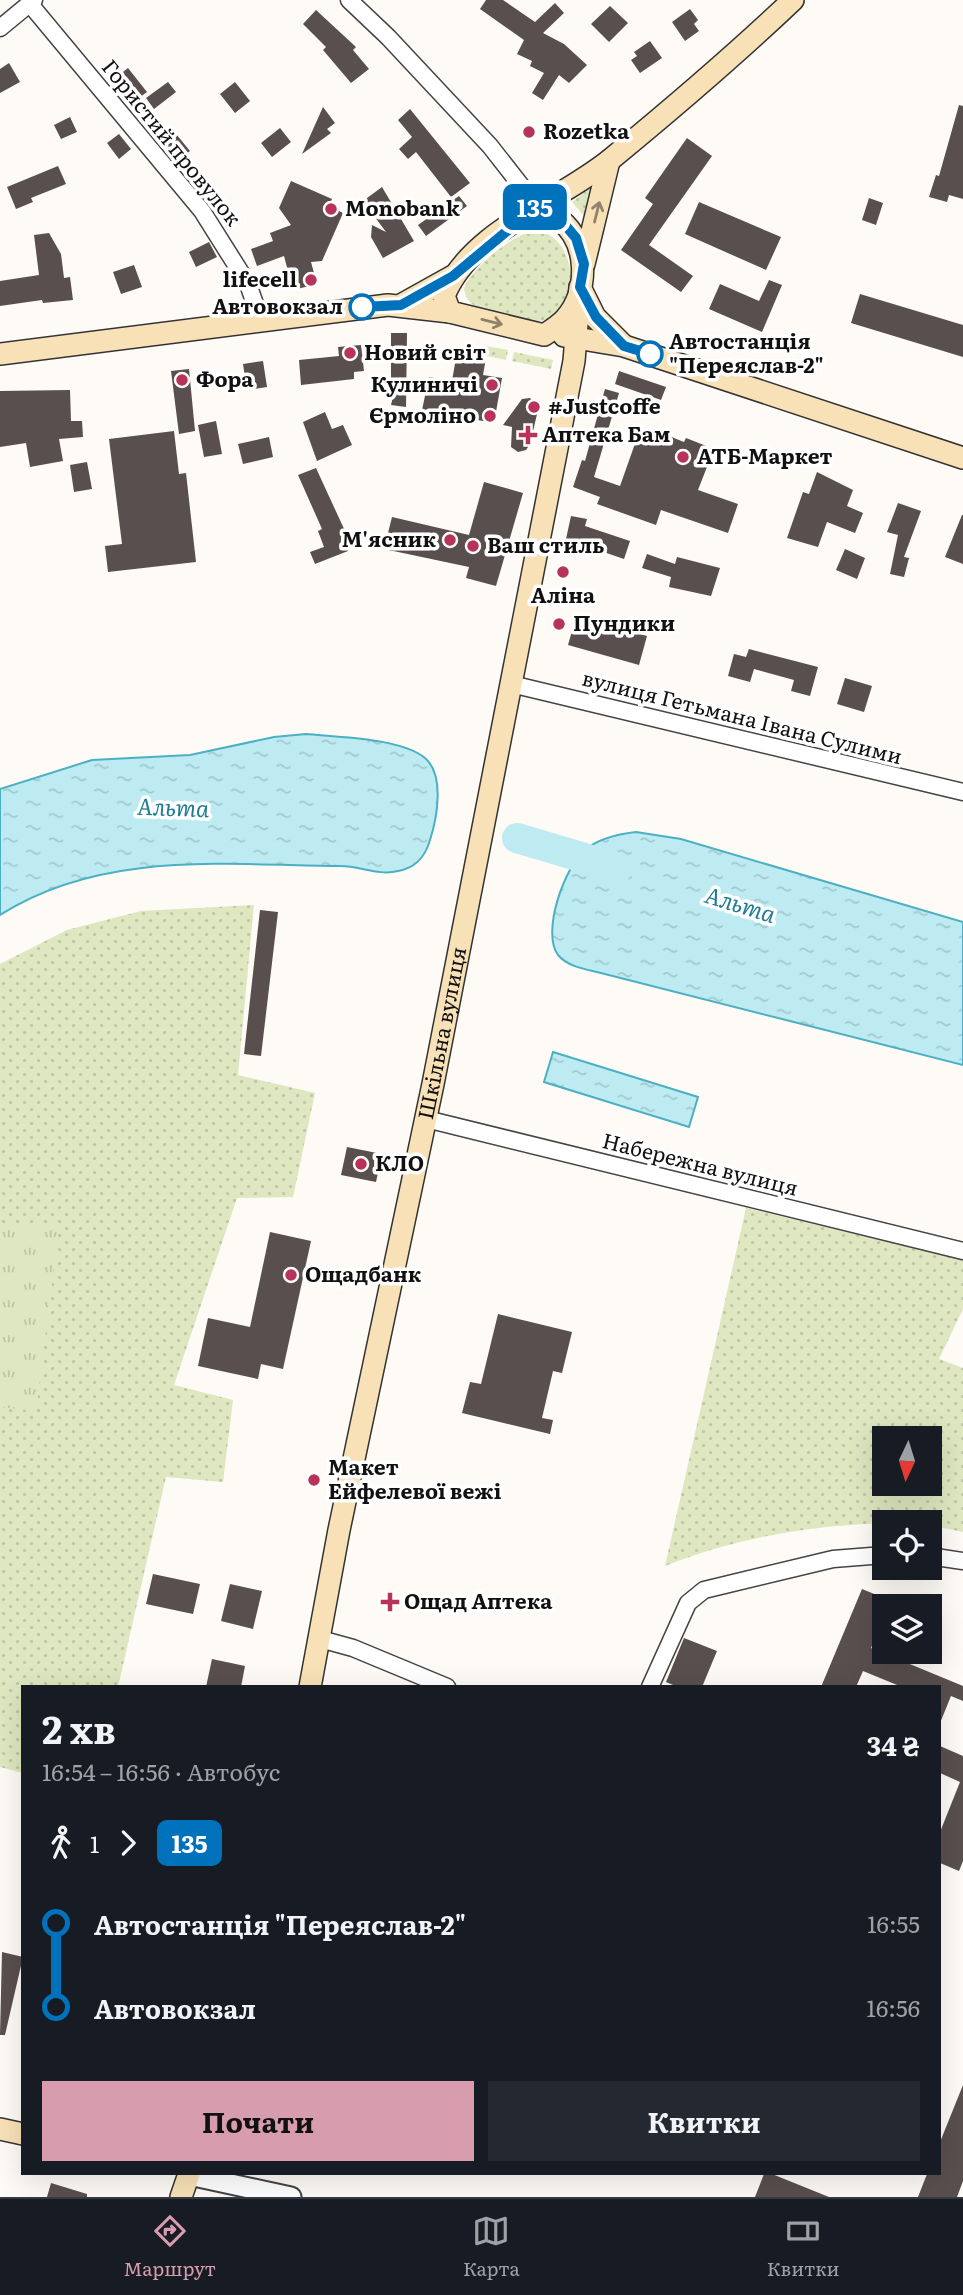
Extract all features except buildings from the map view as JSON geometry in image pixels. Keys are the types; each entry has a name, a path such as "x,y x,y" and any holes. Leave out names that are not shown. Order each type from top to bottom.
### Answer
{"main road":[{"path":"401,305 453,276 537,206 609,161 793,0"},
{"path":"544,335 567,317 580,287 609,161"},
{"path":"537,206 561,220 576,238 584,264"},
{"path":"450,312 444,296 453,276"},
{"path":"580,287 596,317 624,346"},
{"name":"Шкільна вулиця","path":"310,1685 344,1507 426,1119 571,378 578,337 580,287"},
{"path":"0,354 401,305 450,312 544,335 578,337 624,346 963,458"},
{"path":"544,335 559,352 571,378 594,355 624,346"},
{"path":"0,2129 21,2134"},
{"path":"181,2197 187,2175"}],"street":[{"path":"349,0 388,37 490,146 537,206"},
{"path":"0,28 32,2"},
{"name":"Гористий провулок","path":"32,2 216,231 248,284 261,321"},
{"name":"вулиця Гетьмана Івана Сулими","path":"511,684 963,792"},
{"name":"Набережна вулиця","path":"426,1119 963,1251"},
{"path":"651,1685 680,1619 695,1595 717,1586 833,1559 872,1556"},
{"path":"942,1558 963,1561"},
{"path":"320,1639 354,1648 442,1685"},
{"path":"191,2175 290,2197"}],"green space":[{"path":"591,187 584,216 572,202"},
{"path":"536,231 549,235 559,244 566,256 571,285 560,311 549,319 529,321 484,310 471,303 464,289 484,262 517,237"},
{"path":"485,346 508,350 506,360 483,355"},
{"path":"514,352 553,360 551,369 512,361"},
{"path":"254,905 238,1075 315,1093 293,1197 237,1198 174,1385 233,1400 223,1482 166,1477 118,1685 21,1685 21,1772 0,1767 0,964 67,930 141,911"},
{"path":"746,1208 963,1260 963,1309 939,1359 963,1368 963,1532 942,1528 942,1510 872,1510 872,1523 795,1531 697,1554 665,1566"},
{"path":"0,1223 59,1226 36,1411 0,1407"}],"water":[{"path":"306,734 385,742 414,751 425,758 435,775 437,809 428,846 415,864 404,870 391,872 348,866 254,864 166,866 122,871 80,880 39,894 0,915 0,789 92,760 190,755 274,737"},
{"path":"636,832 681,839 963,922 963,1065 587,970 566,962 558,955 553,945 552,931 558,900 570,870 577,858 596,842"},
{"path":"553,1052 698,1097 689,1127 544,1082"}],"waterway":[{"name":"Альта","path":"517,838 618,868"}],"bus line":[{"name":"135","path":"362,307 401,305 453,276 515,221 537,206 561,220 576,238 584,264 580,287 603,327 624,346 650,354"}],"place":[{"name":"Rozetka","path":"529,132"},
{"name":"Monobank","path":"331,209"},
{"name":"lifecell","path":"311,280"},
{"name":"Автовокзал","path":"362,307"},
{"name":"Новий світ","path":"350,353"},
{"name":"Автостанція \"Переяслав-2\"","path":"650,354"},
{"name":"Фора","path":"182,380"},
{"name":"Кулиничі","path":"492,385"},
{"name":"#Justcoffe","path":"534,407"},
{"name":"Єрмоліно","path":"490,416"},
{"name":"Аптека Бам","path":"528,435"},
{"name":"АТБ-Маркет","path":"683,457"},
{"name":"М'ясник","path":"450,540"},
{"name":"Ваш стиль","path":"473,546"},
{"name":"Аліна","path":"563,572"},
{"name":"Пундики","path":"559,624"},
{"name":"КЛО","path":"361,1164"},
{"name":"Ощадбанк","path":"291,1275"},
{"name":"Макет Ейфелевої вежі","path":"314,1480"},
{"name":"Ощад Аптека","path":"390,1602"}]}
